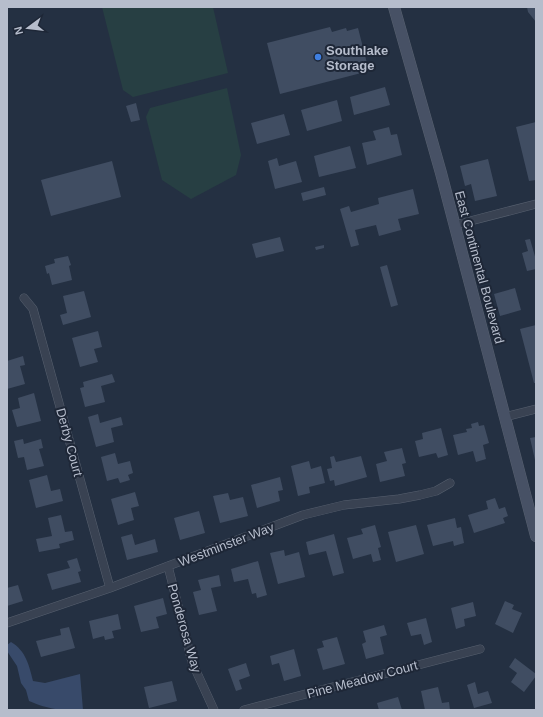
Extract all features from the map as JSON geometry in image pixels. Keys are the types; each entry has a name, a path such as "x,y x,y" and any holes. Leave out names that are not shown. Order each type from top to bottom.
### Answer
{"main road":[{"name":"East Continental Boulevard","path":"394,7 455,225 536,536"}],"street":[{"path":"455,225 536,204"},
{"name":"Derby Court","path":"24,298 33,309 110,588"},
{"path":"505,417 536,409"},
{"name":"Westminster Way","path":"7,623 110,588 303,515 344,505 399,499 420,495 436,491 450,483"},
{"name":"Ponderosa Way","path":"168,566 192,662 214,710"},
{"name":"Pine Meadow Court","path":"244,710 480,649"}],"green space":[{"path":"102,7 213,7 228,73 133,97 123,90"},
{"path":"227,88 241,155 236,175 191,199 162,180 146,117 150,108"}],"water":[{"path":"11,642 20,650 26,659 33,681 45,683 80,674 83,710 55,709 29,701 26,690 21,683 17,666 7,651 7,645"}],"building":[{"path":"527,7 536,7 536,22 528,12"},
{"name":"Southlake Storage","path":"330,27 332,32 346,28 347,31 358,28 369,71 280,94 267,43"},
{"path":"385,87 390,105 354,115 350,97"},
{"path":"337,100 342,121 307,131 301,110"},
{"path":"136,103 140,120 131,122 126,106"},
{"path":"284,114 290,135 257,144 251,123"},
{"path":"536,122 536,180 529,181 516,127"},
{"path":"389,127 391,135 397,134 402,155 367,165 362,143 376,140 373,131"},
{"path":"350,146 356,168 319,177 314,156"},
{"path":"277,158 279,166 296,161 302,182 275,189 268,161"},
{"path":"488,159 497,196 475,201 471,184 465,186 460,166"},
{"path":"112,161 121,197 51,216 41,180"},
{"path":"324,187 326,195 303,201 301,193"},
{"path":"413,189 419,214 398,219 401,230 379,236 376,225 355,230 359,245 351,247 340,209 349,206 351,212 379,204 378,198"},
{"path":"280,237 284,251 256,258 252,244"},
{"path":"530,239 536,260 536,269 527,271 522,253 528,251 525,240"},
{"path":"324,245 324,248 316,250 315,247"},
{"path":"68,256 71,265 69,266 72,280 52,285 49,273 47,274 45,266 55,263 54,259"},
{"path":"387,265 398,305 391,307 380,267"},
{"path":"515,288 521,310 500,316 494,294"},
{"path":"84,291 91,317 63,325 60,315 67,313 63,296"},
{"path":"536,325 536,383 534,383 520,329"},
{"path":"98,331 102,347 94,349 98,362 80,367 72,338"},
{"path":"23,356 25,365 20,366 25,384 7,389 7,361"},
{"path":"112,374 115,382 101,386 105,402 85,407 80,388 84,387 83,382"},
{"path":"34,393 41,421 17,427 12,410 20,408 18,398"},
{"path":"98,414 100,423 121,417 123,425 111,428 114,442 96,447 88,417"},
{"path":"478,422 479,426 484,425 489,443 483,445 486,459 476,462 473,451 458,455 453,435 467,432 466,429 472,428 471,424"},
{"path":"441,428 448,455 438,458 436,453 419,457 415,441 423,439 422,433"},
{"path":"536,437 536,460 535,460 530,438"},
{"path":"23,439 24,444 41,439 43,448 39,449 44,466 27,470 24,457 18,458 14,441"},
{"path":"402,448 406,463 402,464 405,476 380,482 376,464 387,461 384,452"},
{"path":"115,453 118,464 130,461 133,473 128,475 130,480 120,483 118,478 107,481 101,457"},
{"path":"334,456 336,462 361,456 367,477 335,486 334,480 330,481 327,469 332,468 330,457"},
{"path":"309,461 311,469 321,466 325,483 309,487 310,493 298,496 291,466"},
{"path":"47,475 51,491 60,489 63,501 36,508 29,480"},
{"path":"280,477 283,490 278,491 280,501 257,508 251,485"},
{"path":"135,492 139,506 131,508 134,520 118,525 111,499"},
{"path":"228,493 230,500 243,497 248,516 220,523 213,496"},
{"path":"495,498 499,509 505,507 508,516 503,518 505,523 474,533 468,515 488,509 486,501"},
{"path":"199,511 205,533 180,540 174,518"},
{"path":"61,515 65,532 72,531 74,540 59,544 60,548 39,552 36,539 52,536 48,518"},
{"path":"455,518 457,528 461,527 464,543 454,546 453,541 433,546 427,525"},
{"path":"375,525 381,547 378,548 381,560 373,562 371,554 353,559 347,538 363,534 361,529"},
{"path":"416,525 424,554 396,562 388,532"},
{"path":"132,534 135,545 155,539 158,552 127,560 121,537"},
{"path":"334,534 344,573 333,576 326,551 309,555 306,542"},
{"path":"284,550 285,556 299,552 305,577 278,584 270,553"},
{"path":"77,558 81,571 78,572 81,582 52,590 47,574 70,568 67,561"},
{"path":"258,561 267,595 257,598 256,593 252,594 248,579 234,582 231,569"},
{"path":"219,575 221,586 211,588 217,611 199,615 193,592 201,590 198,580"},
{"path":"18,585 23,601 7,606 7,588"},
{"path":"163,598 167,614 156,617 159,628 141,632 134,606"},
{"path":"505,601 514,605 512,609 522,613 513,633 495,624"},
{"path":"473,602 476,616 464,619 465,626 456,629 451,608"},
{"path":"118,614 121,629 112,631 114,638 105,640 104,636 93,639 89,621"},
{"path":"426,618 432,642 424,645 421,634 411,636 407,623"},
{"path":"384,625 387,635 380,637 384,654 366,659 362,644 366,642 363,631"},
{"path":"69,627 75,648 41,657 36,641 61,635 60,629"},
{"path":"337,637 345,664 323,670 317,649 324,647 322,641"},
{"path":"294,649 301,676 284,681 279,663 272,665 270,656"},
{"path":"515,658 536,674 524,692 511,682 517,673 509,667"},
{"path":"246,663 250,676 239,680 242,689 236,691 228,669"},
{"path":"172,681 177,701 149,708 144,687"},
{"path":"475,682 478,694 488,691 492,703 474,708 467,685"},
{"path":"438,687 442,703 449,702 450,710 425,710 421,691"},
{"path":"398,697 402,710 379,710 377,703"}],"place":[{"name":"Southlake Storage","path":"318,57"}]}
